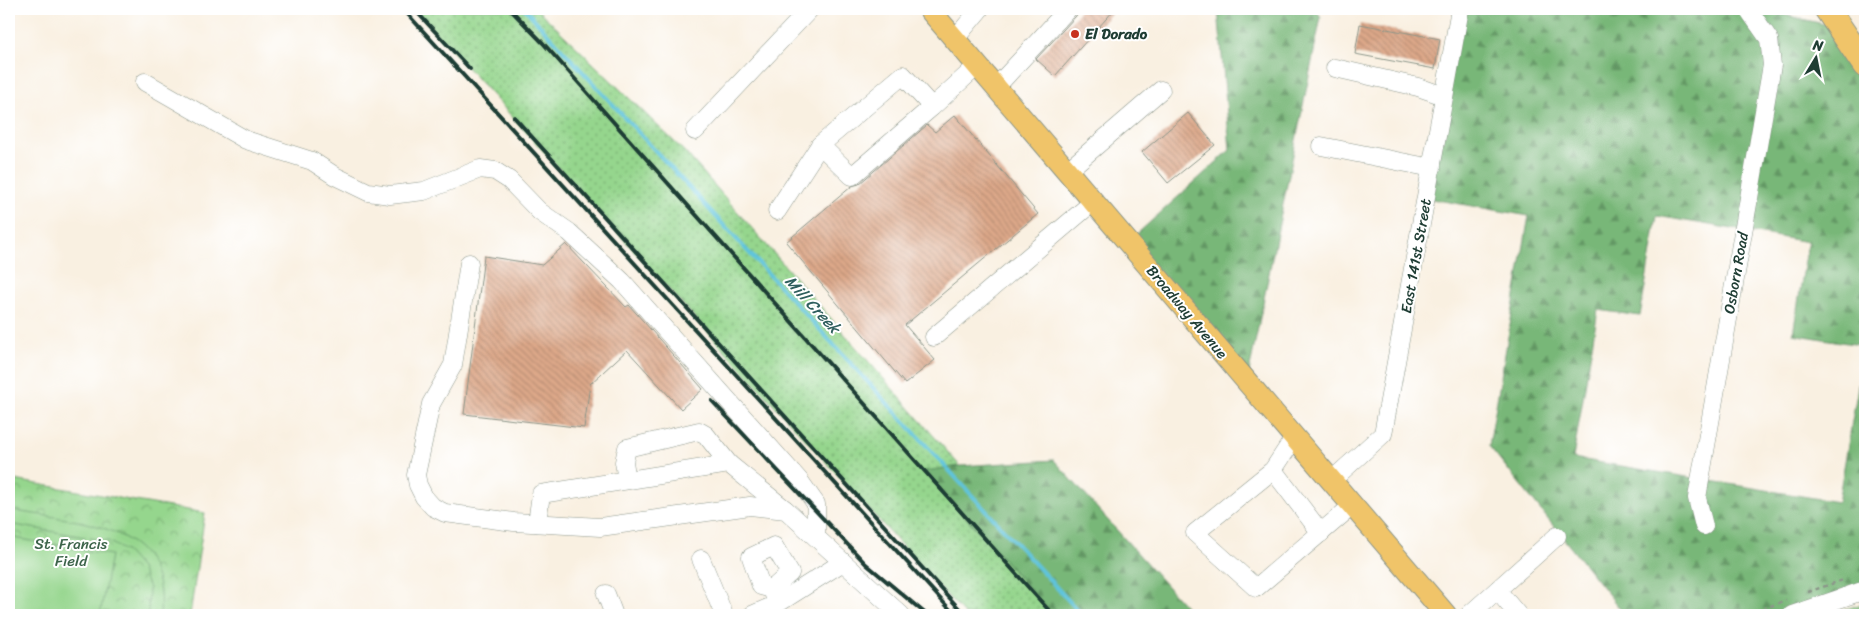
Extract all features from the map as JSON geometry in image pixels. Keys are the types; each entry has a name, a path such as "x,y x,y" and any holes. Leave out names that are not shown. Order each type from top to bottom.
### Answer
{"highway":[{"path":"1827,9 1865,65"}],"main road":[{"name":"Broadway Avenue","path":"929,9 1446,615"}],"street":[{"path":"695,131 810,9"},
{"path":"955,39 980,9"},
{"path":"996,87 1068,9"},
{"name":"East 141st Street","path":"1331,481 1383,434 1460,9"},
{"name":"Osborn Road","path":"1704,526 1698,498 1772,65 1769,39 1753,15"},
{"path":"820,145 852,176 977,66"},
{"path":"1335,68 1418,87 1444,96"},
{"path":"777,211 820,145 903,75 932,107"},
{"path":"145,82 246,140 312,161 335,176 368,192 390,195 424,191 480,169 494,170 509,180 540,212 569,232 622,280 800,480 816,504 816,537"},
{"path":"1067,170 1161,90"},
{"path":"1321,146 1432,168"},
{"path":"934,337 1093,202"},
{"path":"469,263 453,365 432,404 416,475 418,485 424,497 433,507 445,513 537,523 600,527 750,506 786,510"},
{"path":"627,480 624,462 627,448 700,430 729,464 786,510 901,615"},
{"path":"1294,438 1273,470 1195,533 1256,588 1352,506"},
{"path":"537,523 542,494 729,464"},
{"path":"1273,470 1321,533"},
{"path":"1469,615 1557,536"},
{"path":"701,559 724,615"},
{"path":"752,615 774,597 843,562"},
{"path":"1498,590 1518,615"},
{"path":"1792,615 1865,590"},
{"path":"606,594 614,615"}],"green space":[{"path":"414,9 537,9 687,154 960,466 925,472 1053,615 965,615"},
{"path":"1218,9 1315,9 1321,17 1247,382 1128,242 1230,150"},
{"path":"1460,9 1759,9 1841,28 1865,65 1865,346 1865,590 1792,615 1625,615 1489,446 1529,216 1426,198","holes":["1657,216 1808,242 1793,334 1865,346 1838,502 1573,458 1598,310 1640,316"]},
{"path":"1054,460 1193,615 1053,615 925,471 960,466"},
{"name":"St. Francis Field","path":"9,479 205,513 190,615 9,615"},
{"path":"9,510 89,524 113,532 134,544 149,561 159,584 160,615 148,615 149,588 141,568 127,552 108,541 9,524"},
{"path":"9,537 111,555 100,615 9,615"},
{"path":"1865,603 1865,615 1827,615"}],"building":[{"name":"El Dorado","path":"1080,9 1115,9 1055,76 1036,59 1076,16"},
{"path":"1360,24 1440,39 1435,69 1355,54"},
{"path":"1188,113 1215,145 1168,183 1142,152"},
{"path":"955,115 1038,214 905,325 935,360 905,384 786,242 852,186 859,184 927,125 935,132"},
{"path":"566,244 626,307 629,305 703,389 681,409 627,350 590,384 584,428 464,414 484,256 542,265"}],"waterway":[{"name":"Mill Creek","path":"525,9 1082,615"}],"railway":[{"path":"403,9 955,615"},
{"path":"414,9 470,69"},
{"path":"510,9 543,43 1053,615"},
{"path":"514,117 965,615"},
{"path":"712,401 866,564 927,615"}],"place":[{"name":"El Dorado","path":"1075,34"}]}
